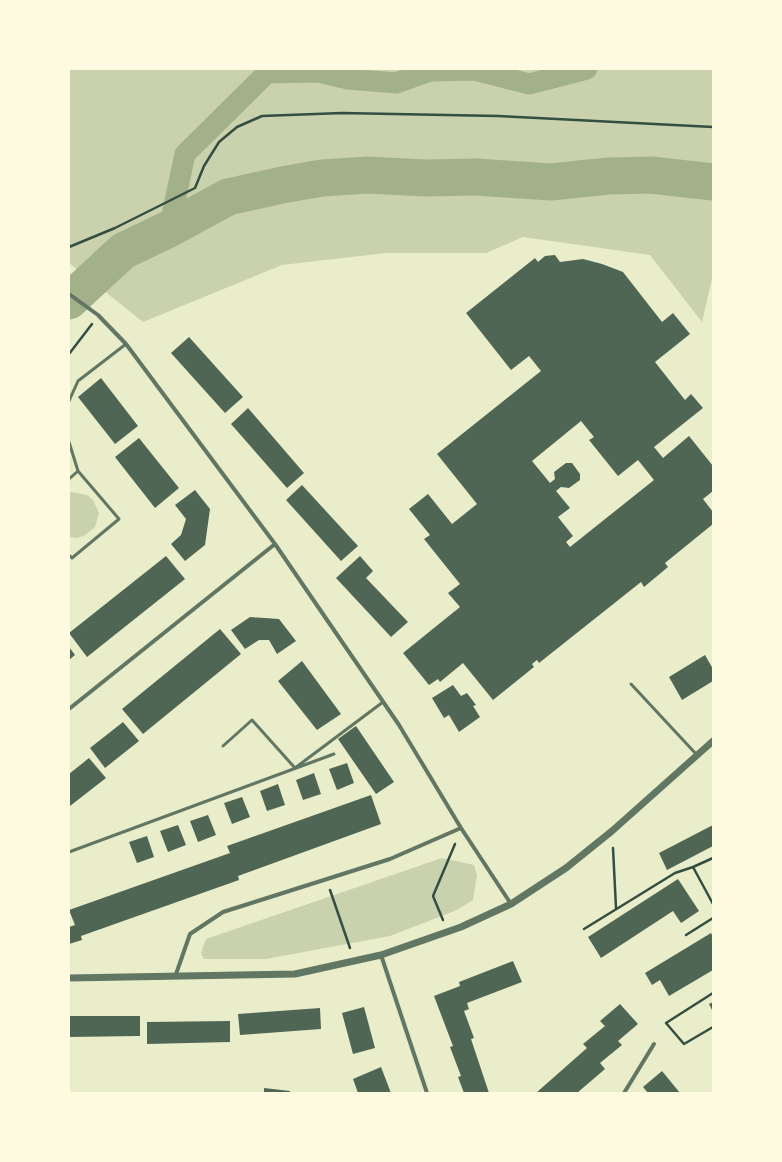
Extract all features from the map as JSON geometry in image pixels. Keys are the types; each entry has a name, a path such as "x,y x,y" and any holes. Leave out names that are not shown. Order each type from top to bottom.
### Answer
{"street":[{"path":"69,294 98,315 126,344 275,544 383,702 461,828 511,904"},
{"path":"69,709 275,544"},
{"path":"69,978 295,974 355,962 381,955 461,927 511,904 566,868 612,831 713,741"},
{"path":"175,976 190,934 223,912 390,859 461,828"},
{"path":"381,955 428,1093"},
{"path":"624,1093 654,1044"}],"lane":[{"path":"69,401 78,381 126,344"},
{"path":"69,442 78,471 119,519 72,558 69,555"},
{"path":"69,479 78,471"},
{"path":"631,684 697,755"},
{"path":"295,768 383,702"},
{"path":"223,746 252,720 295,768"},
{"path":"69,852 334,754"}],"path":[{"path":"69,247 144,214 195,188 206,162 219,142 238,126 262,116 342,113 498,116 713,127"},
{"path":"69,354 98,315"},
{"path":"447,931 433,896 461,828"},
{"path":"612,831 616,908"},
{"path":"584,929 675,872 693,867 713,858"},
{"path":"693,867 713,904"},
{"path":"326,879 355,962"},
{"path":"686,935 713,918"},
{"path":"713,993 666,1023 684,1044 713,1027"}],"green space":[{"path":"69,69 713,69 713,274 702,322 650,255 523,237 486,253 386,253 282,265 143,322 69,263"},
{"path":"72,492 87,495 93,500 99,513 95,527 84,536 76,538 69,537 69,493"},
{"path":"442,858 474,865 477,875 473,900 457,910 390,936 266,959 204,959 201,953 206,939"}],"building":[{"path":"555,255 560,262 583,259 623,272 662,322 673,313 690,334 655,362 685,400 691,394 703,408 654,447 663,458 689,436 713,466 713,491 703,499 713,512 713,524 665,563 668,567 644,587 641,582 539,663 537,660 532,664 534,667 493,700 463,663 440,682 438,679 429,685 403,653 460,607 448,593 460,584 424,539 430,535 409,509 428,494 452,524 477,504 437,454 541,371 529,356 511,370 466,313 535,258 538,262 545,256","holes":["581,421 594,437 589,440 618,476 638,460 654,480 570,547 566,542 573,536 558,517 570,508 556,491 561,487 569,488 580,480 580,474 572,463 566,463 554,472 555,479 550,483 532,461"]},
{"path":"189,337 243,397 225,413 171,353"},
{"path":"101,378 138,426 115,444 78,397"},
{"path":"248,408 304,473 287,488 231,424"},
{"path":"139,438 179,488 155,508 115,457"},
{"path":"302,485 358,546 341,561 286,500"},
{"path":"195,490 210,509 205,545 185,561 171,544 181,535 186,519 175,505"},
{"path":"166,556 185,579 87,657 69,633"},
{"path":"360,556 373,571 366,578 408,622 391,637 336,578"},
{"path":"250,617 279,619 296,641 277,654 269,640 259,640 245,649 231,630"},
{"path":"220,629 241,654 143,734 122,709"},
{"path":"69,647 75,655 69,660"},
{"path":"705,655 713,669 713,681 682,700 669,677"},
{"path":"302,661 341,714 317,730 278,681"},
{"path":"453,685 461,696 467,693 476,705 473,706 480,717 459,732 449,715 444,718 432,698"},
{"path":"123,722 139,741 105,768 90,748"},
{"path":"356,726 394,782 376,794 338,739"},
{"path":"89,758 106,778 70,806 69,774"},
{"path":"347,763 354,783 337,790 329,769"},
{"path":"314,773 321,794 303,800 296,780"},
{"path":"278,784 285,805 267,811 260,791"},
{"path":"371,795 381,824 238,876 239,880 81,936 82,940 69,944 69,927 75,925 69,910 230,853 227,846"},
{"path":"242,797 250,817 232,824 224,803"},
{"path":"208,815 216,835 198,842 190,821"},
{"path":"178,825 186,845 168,852 160,831"},
{"path":"713,825 713,846 667,870 659,853"},
{"path":"147,836 154,857 137,863 129,842"},
{"path":"678,879 699,911 681,923 673,911 601,958 588,937"},
{"path":"711,933 713,937 713,970 669,996 660,980 652,985 645,973"},
{"path":"513,961 522,982 467,1003 469,1009 464,1011 474,1038 471,1039 489,1093 464,1093 458,1077 461,1076 450,1047 453,1046 434,996 460,986 459,982"},
{"path":"713,1002 713,1012 709,1004"},
{"path":"620,1004 638,1024 618,1041 622,1045 600,1063 605,1069 577,1093 536,1093 587,1048 583,1044 605,1026 600,1021"},
{"path":"364,1007 375,1048 353,1054 342,1013"},
{"path":"320,1008 321,1029 240,1035 238,1014"},
{"path":"69,1016 140,1016 140,1036 69,1037"},
{"path":"230,1021 230,1042 147,1044 147,1022"},
{"path":"381,1067 391,1093 358,1093 353,1079"},
{"path":"662,1071 680,1093 648,1093 643,1087"},
{"path":"264,1088 290,1091 289,1093 264,1093"}],"waterway":[{"path":"169,229 185,154 267,73 318,72 348,79 396,83 430,71 475,70 529,84 587,69"},
{"path":"69,301 123,251 169,229 228,197 282,185 322,178 368,175 426,178 475,177 551,182 609,176 651,175 713,182"}]}
